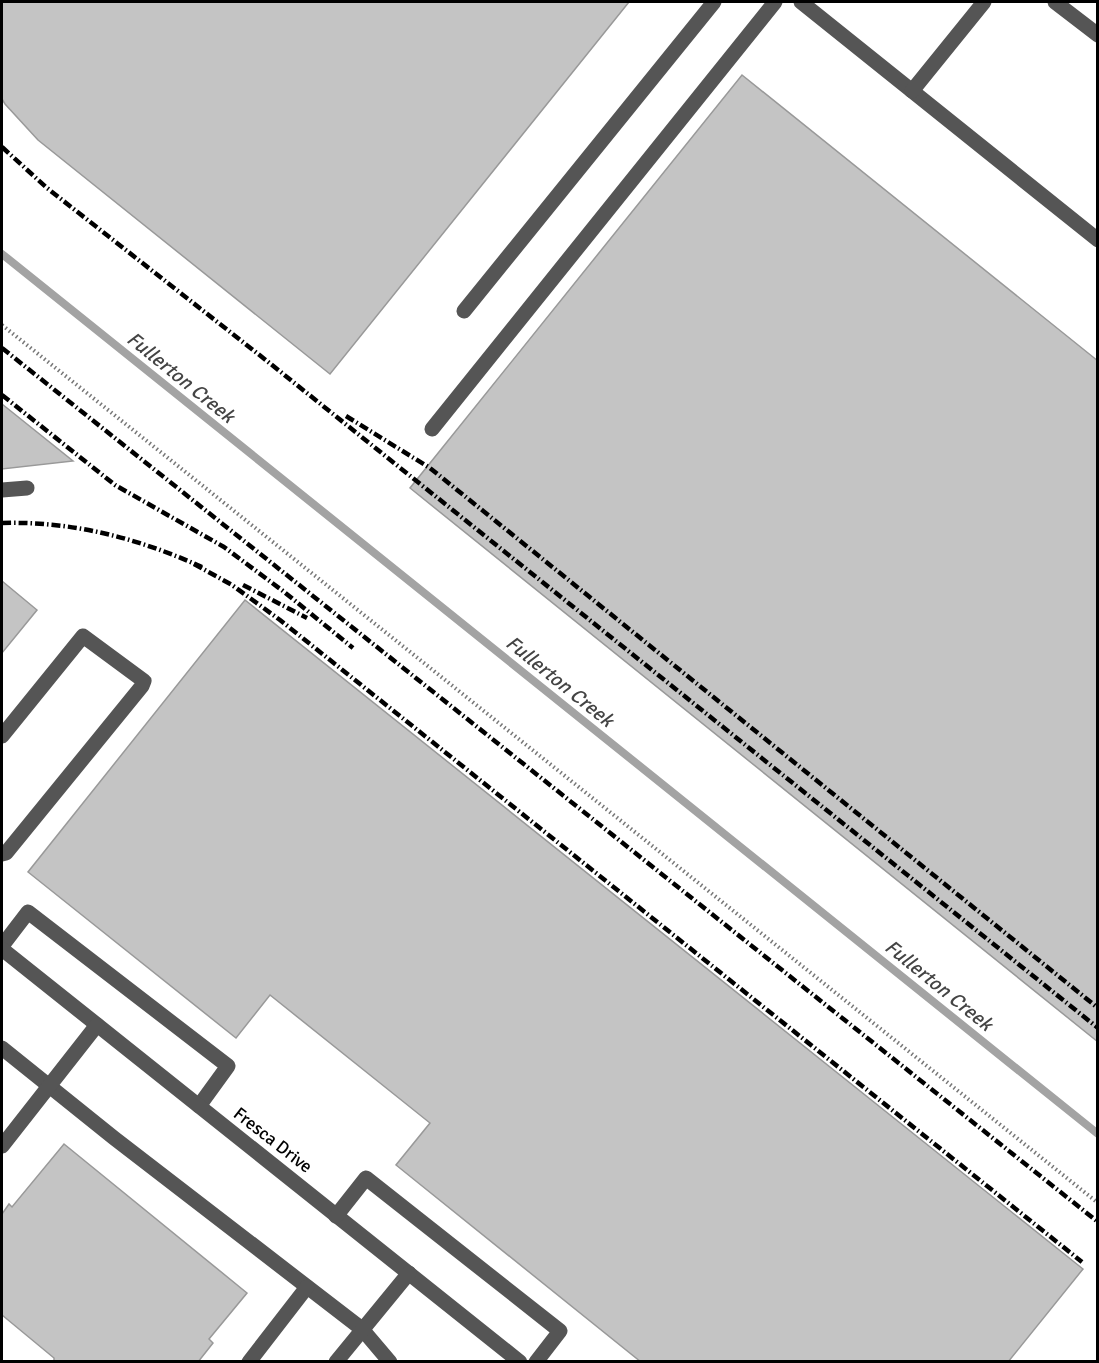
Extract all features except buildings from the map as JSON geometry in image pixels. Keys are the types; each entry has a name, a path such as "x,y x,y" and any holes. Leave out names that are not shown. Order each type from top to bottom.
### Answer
{"street":[{"path":"464,311 714,2"},
{"path":"432,429 775,2"},
{"path":"801,2 1098,240"},
{"path":"912,91 984,2"},
{"path":"1055,2 1098,35"},
{"path":"2,490 27,488"},
{"path":"2,736 83,636 144,681 14,844 2,854"},
{"path":"2,948 28,912 228,1066 199,1106"},
{"name":"Fresca Drive","path":"2,948 520,1362"},
{"path":"2,1146 97,1025"},
{"path":"2,1048 49,1087 362,1329 390,1362"},
{"path":"336,1215 366,1178 560,1331 536,1362"},
{"path":"336,1362 409,1273"},
{"path":"249,1362 307,1287"}],"path":[{"path":"2,325 1098,1203"}],"waterway":[{"name":"Fullerton Creek","path":"2,254 1098,1134"}],"railway":[{"path":"2,147 47,188 267,361 1098,1028"},
{"path":"2,348 1098,1222"},
{"path":"2,395 115,485 224,547 353,648"},
{"path":"346,416 430,468 1098,1008"},
{"path":"2,523 54,525 104,533 153,548 202,567"},
{"path":"194,564 232,585 280,620 1082,1262"},
{"path":"243,585 307,618"}]}
